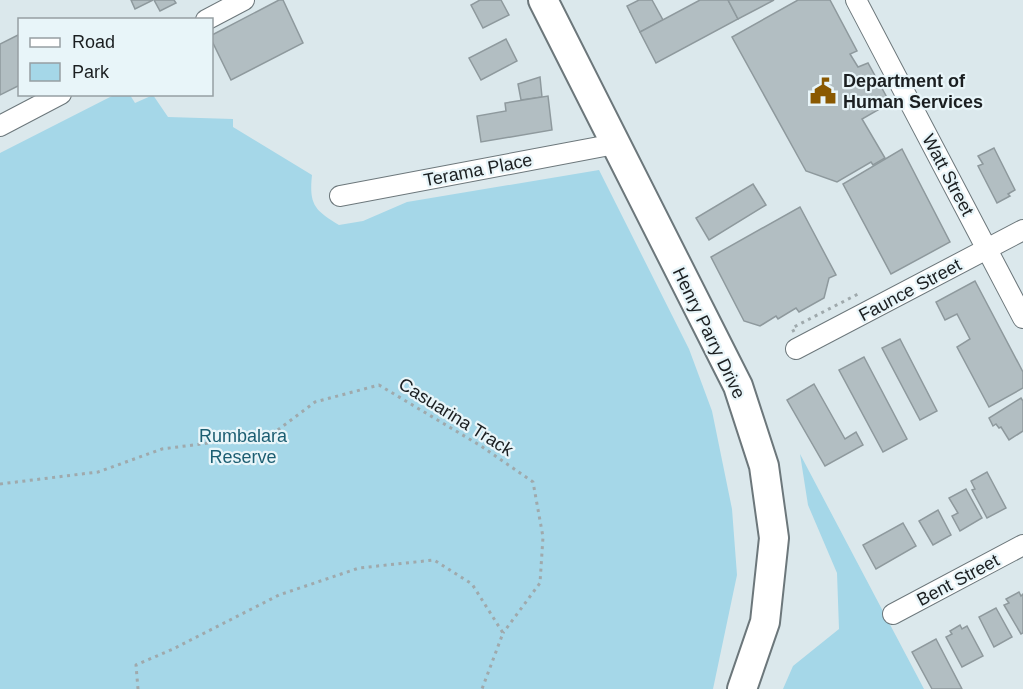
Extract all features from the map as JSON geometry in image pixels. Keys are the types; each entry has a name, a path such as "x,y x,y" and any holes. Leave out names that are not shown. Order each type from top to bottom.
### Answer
{"main road":[{"name":"Henry Parry Drive","path":"543,0 738,386 764,466 774,538 765,622 742,689"}],"street":[{"path":"210,18 244,0"},
{"name":"Watt Street","path":"856,0 1023,318"},
{"path":"0,126 57,96"},
{"name":"Terama Place","path":"340,196 615,144"},
{"name":"Faunce Street","path":"796,349 1023,230"},
{"name":"Bent Street","path":"893,614 1023,545"}],"path":[{"name":"Casuarina Track","path":"0,484 98,472 162,448 271,435 315,402 379,385 481,446 533,482 543,537 540,583 502,633 482,689"},
{"path":"138,689 136,665 279,596 359,568 434,560 472,585 502,633"}],"green space":[{"name":"Rumbalara Reserve","path":"112,96 131,96 135,103 154,96 168,117 233,119 233,127 312,175 311,193 315,205 324,215 339,225 363,221 407,202 599,170 689,349 712,411 732,509 737,575 713,689 0,689 0,153"},
{"path":"800,454 924,689 783,689 793,666 839,629 837,573 808,505"}],"building":[{"path":"131,0 153,0 135,9"},
{"path":"154,0 174,0 176,3 160,11"},
{"path":"283,0 303,43 231,80 213,43 213,34"},
{"path":"480,0 501,0 509,15 483,28 471,5"},
{"path":"639,0 652,0 663,20 640,32 627,6"},
{"path":"700,0 728,0 738,19 656,63 640,32"},
{"path":"728,0 774,0 738,19"},
{"name":"Department of Human Services","path":"798,0 830,0 857,51 850,54 858,67 868,63 890,103 862,119 885,158 873,165 871,162 837,182 806,171 732,37"},
{"path":"18,35 18,86 0,95 0,44"},
{"path":"506,39 517,61 481,80 469,58"},
{"path":"540,77 542,97 521,100 518,84"},
{"path":"548,96 552,130 481,142 477,116 506,111 505,103"},
{"path":"994,148 1015,190 1008,194 1010,196 997,203 978,166 983,164 978,156"},
{"path":"902,149 950,242 891,274 843,184"},
{"path":"753,184 766,205 709,240 696,218"},
{"path":"800,207 836,275 829,278 824,298 799,312 796,308 760,326 744,321 711,257"},
{"path":"975,281 1023,372 1023,388 989,407 957,347 970,339 957,314 945,320 936,302"},
{"path":"900,339 937,411 920,420 882,348"},
{"path":"864,357 907,439 883,452 839,370"},
{"path":"814,384 845,439 856,432 863,445 825,466 787,400"},
{"path":"1021,398 1023,401 1023,431 1009,440 1001,427 999,428 996,424 993,426 989,418"},
{"path":"987,472 1006,508 987,518 972,490 975,489 971,481"},
{"path":"966,489 982,518 960,531 952,516 958,513 949,498"},
{"path":"938,510 951,535 933,545 919,521"},
{"path":"903,523 916,546 876,569 863,545"},
{"path":"1019,592 1021,596 1023,594 1023,633 1021,634 1004,605 1009,603 1006,599"},
{"path":"996,608 1012,637 994,647 979,617"},
{"path":"960,625 962,629 967,626 983,656 962,667 946,637 952,634 950,631"},
{"path":"936,639 962,689 932,689 912,652"}],"place":[{"name":"Department of Human Services","path":"823,91"}]}
